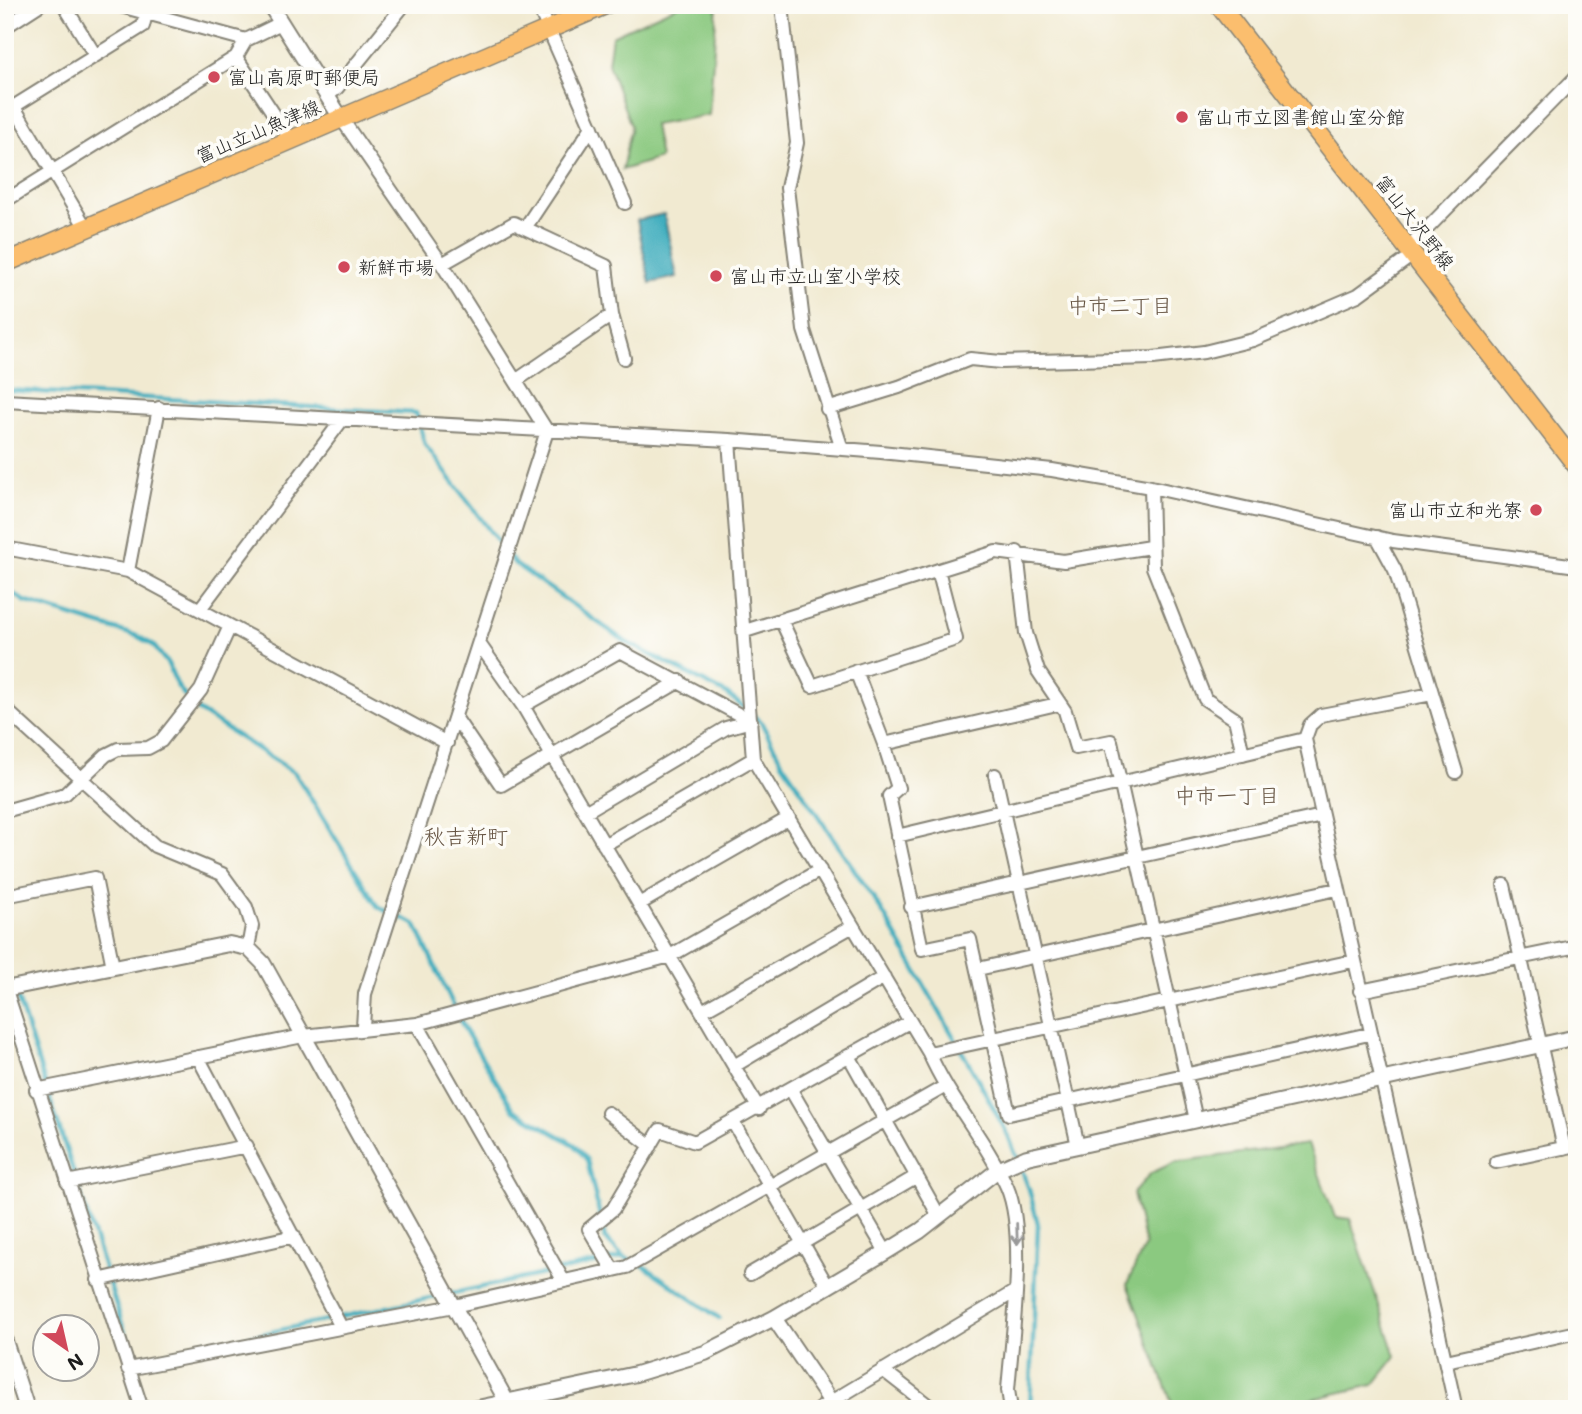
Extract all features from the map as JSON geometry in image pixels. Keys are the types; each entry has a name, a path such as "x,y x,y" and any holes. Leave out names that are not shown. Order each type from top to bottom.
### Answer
{"main road":[{"name":"富山立山魚津線","path":"5,263 605,5"},
{"name":"富山大沢野線","path":"1219,5 1577,466"}],"street":[{"path":"5,27 39,5"},
{"path":"64,5 95,55"},
{"path":"117,5 147,9 246,40"},
{"path":"270,5 341,118 442,264 547,431 365,994 363,1027"},
{"path":"327,96 337,88 404,5"},
{"path":"538,5 625,203"},
{"path":"782,5 797,143 787,188 804,330 827,409 842,449"},
{"path":"86,228 54,172 9,109 143,26 147,9"},
{"path":"5,201 236,57 246,40 281,23"},
{"path":"236,57 291,140"},
{"path":"827,409 970,359 1001,362 1153,358 1204,352 1253,340 1358,295 1411,250 1577,76"},
{"path":"525,228 592,127"},
{"path":"442,264 514,223 606,267 612,315 624,358"},
{"path":"517,380 612,315"},
{"path":"5,401 729,440 1052,470 1150,487 1377,537 1577,566"},
{"path":"128,571 159,408"},
{"path":"200,609 342,419"},
{"path":"729,440 753,758 929,1053 944,1087 1008,1188 1016,1216 1017,1256 1008,1390 1011,1409"},
{"path":"1150,487 1150,547 1153,566 1205,699 1235,719 1244,754"},
{"path":"1377,537 1395,570 1456,772"},
{"path":"745,631 996,552 1017,552 1064,561 1150,547"},
{"path":"5,548 128,571 447,743"},
{"path":"1017,552 1026,633 1038,671 1057,704 1065,711 1076,748 1111,741 1196,1120"},
{"path":"781,620 812,686 956,639 938,570"},
{"path":"5,811 65,794 106,755 118,749 148,748 161,741 201,690 230,626"},
{"path":"480,645 523,706 759,1109"},
{"path":"523,706 620,651 751,721"},
{"path":"856,671 898,788 889,796 922,949 970,939 1009,1114 1369,1034"},
{"path":"455,717 501,785 680,681"},
{"path":"1432,694 1321,715 1310,725 1305,739 1379,1079 1456,1409"},
{"path":"884,744 1057,704"},
{"path":"5,709 155,846 222,874 246,908 252,926 248,948"},
{"path":"585,812 726,728 751,721"},
{"path":"897,836 1305,739"},
{"path":"604,845 753,758"},
{"path":"995,775 1033,956 1078,1146"},
{"path":"911,907 1322,816"},
{"path":"639,904 789,818"},
{"path":"36,1090 303,1036 363,1027 417,1024 670,956 820,870"},
{"path":"5,896 95,877 113,967"},
{"path":"1496,1162 1570,1146 1540,1044 1504,885"},
{"path":"978,969 1337,889"},
{"path":"702,1011 853,926"},
{"path":"142,1409 36,1090 6,988 229,944 248,948 263,963 509,1405"},
{"path":"1360,991 1577,946"},
{"path":"929,1053 1353,961"},
{"path":"734,1066 884,976"},
{"path":"613,1270 589,1229 613,1209 660,1130 695,1142 759,1109 909,1022"},
{"path":"417,1024 563,1280"},
{"path":"473,1409 509,1405 636,1374 705,1353 774,1318 886,1252 939,1216 998,1170 1027,1157 1577,1037"},
{"path":"849,1056 939,1216"},
{"path":"198,1057 341,1327"},
{"path":"128,1368 454,1307 627,1267 944,1087"},
{"path":"791,1090 886,1252"},
{"path":"608,1113 651,1146"},
{"path":"733,1122 828,1287"},
{"path":"67,1182 247,1146"},
{"path":"750,1274 917,1176"},
{"path":"98,1280 294,1236"},
{"path":"774,1318 829,1406 883,1370 1014,1292"},
{"path":"1446,1361 1577,1332"},
{"path":"5,1341 27,1409"},
{"path":"883,1370 933,1409"}],"green space":[{"path":"679,5 717,5 709,115 654,125 660,158 622,170 631,126 608,64 612,36"},
{"path":"1308,1144 1335,1217 1350,1219 1396,1356 1373,1385 1268,1409 1174,1409 1127,1284 1145,1245 1133,1193 1151,1173 1175,1162"}],"water":[{"path":"664,214 677,277 650,283 637,220"}],"waterway":[{"path":"5,390 416,413 425,445 515,564 626,642 727,694 746,709"},
{"path":"5,588 24,601 137,636 153,645 168,664 178,687 196,709 295,773 378,907 415,924 465,1030 514,1110 575,1145 587,1160 605,1238 623,1257"},
{"path":"752,715 761,722 782,762 882,911 1008,1135 1029,1189 1038,1224 1030,1409"},
{"path":"18,999 134,1361 623,1257 644,1266 719,1318"},
{"path":"853,1404 859,1409"}],"place":[{"name":"富山高原町郵便局","path":"214,77"},
{"name":"富山市立図書館山室分館","path":"1182,117"},
{"name":"新鮮市場","path":"344,267"},
{"name":"富山市立山室小学校","path":"716,276"},
{"name":"富山市立和光寮","path":"1536,510"}],"district":[{"name":"中市二丁目","path":"1120,306"},
{"name":"中市一丁目","path":"1227,796"},
{"name":"秋吉新町","path":"466,837"}]}
